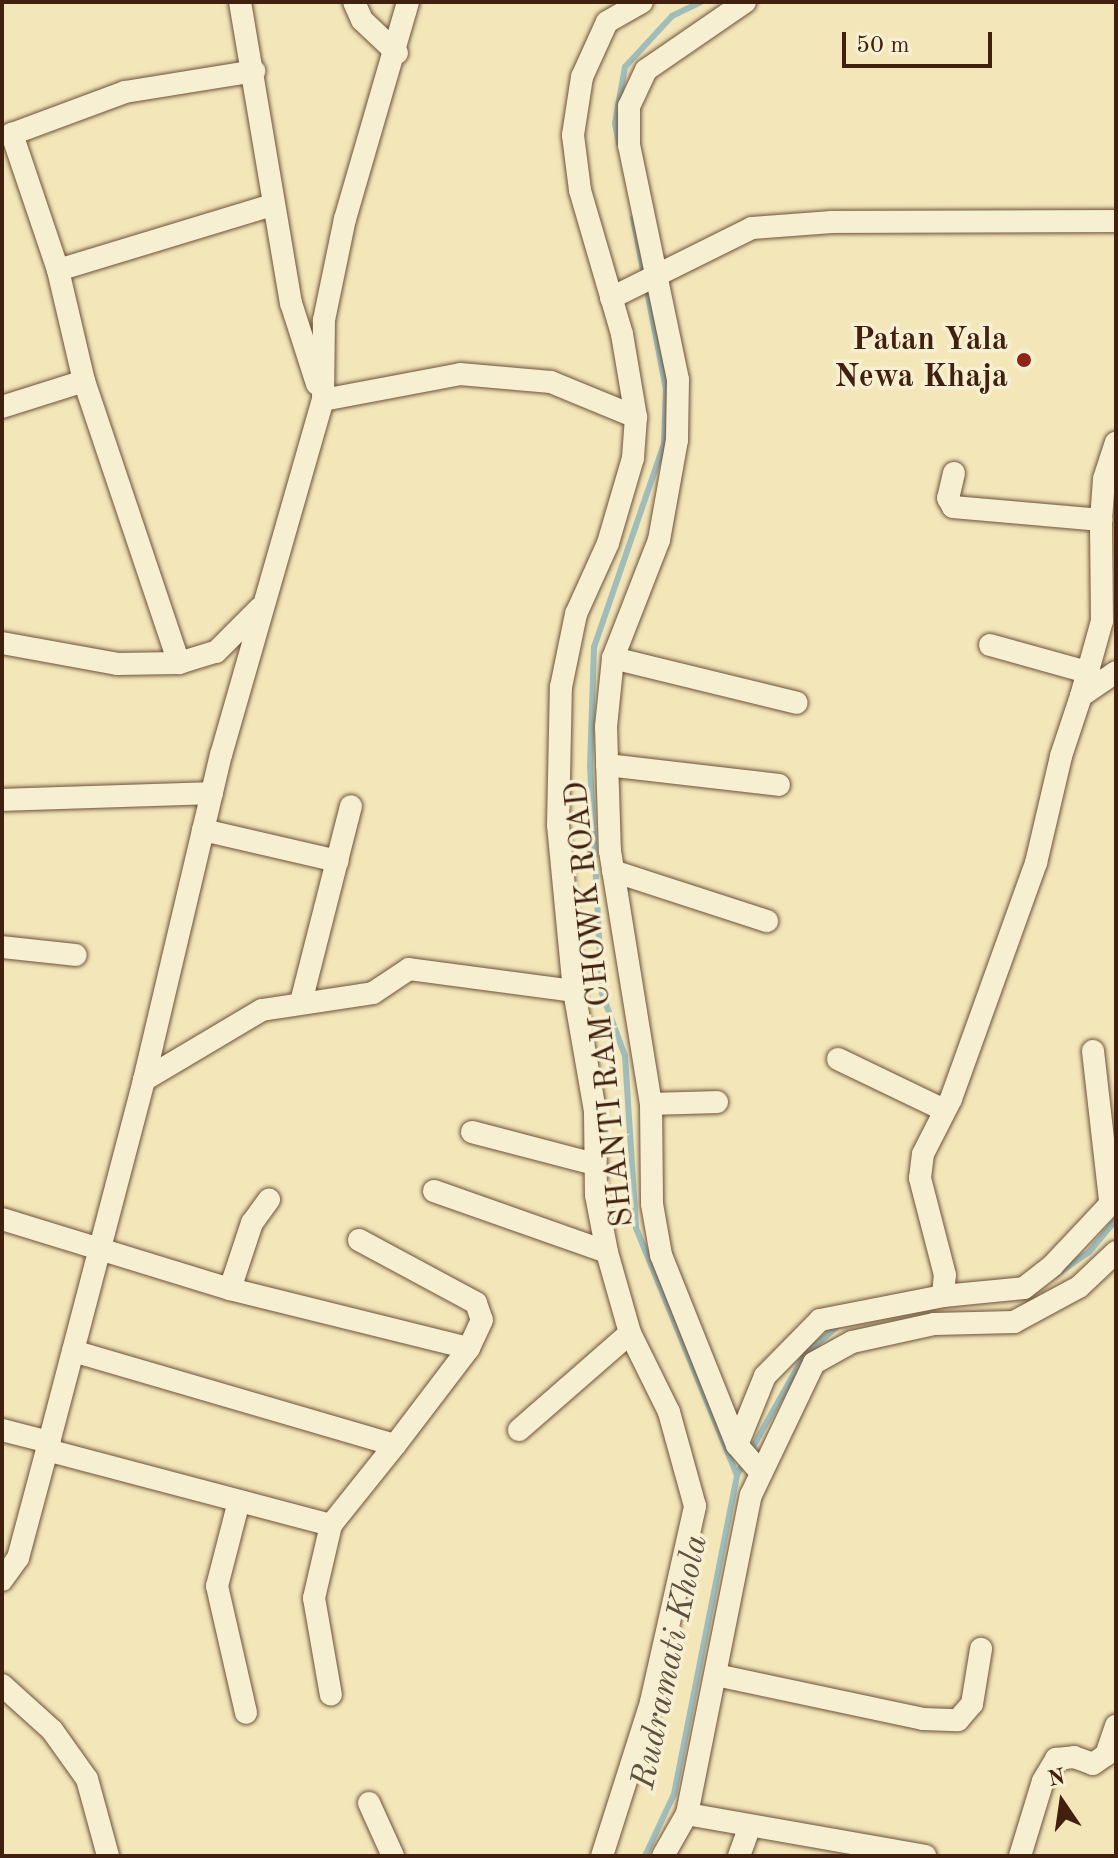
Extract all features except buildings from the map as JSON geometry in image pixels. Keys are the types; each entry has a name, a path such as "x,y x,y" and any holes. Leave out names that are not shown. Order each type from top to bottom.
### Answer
{"street":[{"path":"240,2 291,303 323,400"},
{"path":"354,2 362,20 397,53"},
{"path":"2,1580 18,1558 144,1080 212,793 260,608 323,400 324,320 345,219 397,53 408,2"},
{"path":"602,1856 651,1702 695,1506 669,1412 630,1333 607,1252 594,1164 595,1111 574,991 558,825 561,687 576,614 608,543 633,458 636,417 618,296 580,190 573,135 582,77 607,22 642,2"},
{"name":"SHANTI RAM CHOWK ROAD","path":"745,2 646,70 629,106 629,145 678,380 677,440 659,540 613,658 607,765 613,871 651,1104 652,1204 661,1255 737,1445 760,1471"},
{"path":"179,663 84,381 58,270 7,136 125,92 254,71"},
{"path":"58,270 272,205"},
{"path":"618,296 655,280 752,228 785,223 1116,221"},
{"path":"323,400 460,374 551,382 636,417"},
{"path":"2,407 84,381"},
{"path":"943,1296 945,1275 920,1178 930,1132 944,1110 1036,863 1061,756 1090,673 1102,621 1101,520 1104,479 1116,443"},
{"path":"954,473 948,498 953,507 1101,520"},
{"path":"2,643 93,661 179,663 216,652 260,608"},
{"path":"990,645 1090,673"},
{"path":"613,658 797,703"},
{"path":"1081,696 1116,672"},
{"path":"607,765 779,785"},
{"path":"2,800 212,793"},
{"path":"301,1002 351,806"},
{"path":"203,830 337,861"},
{"path":"613,871 767,921"},
{"path":"2,947 76,955"},
{"path":"144,1080 223,1029 262,1010 373,993 409,969 574,991"},
{"path":"737,1445 765,1376 820,1320 943,1296 1024,1288 1053,1265 1113,1200 1093,1051"},
{"path":"838,1059 944,1110"},
{"path":"651,1104 717,1102"},
{"path":"472,1132 594,1164"},
{"path":"434,1191 607,1252"},
{"path":"230,1289 252,1223 269,1200"},
{"path":"2,1219 99,1252 230,1289 469,1348"},
{"path":"331,1695 314,1598 331,1525 469,1348 482,1320 476,1303 359,1240"},
{"path":"663,1856 687,1814 751,1495 814,1363 833,1350 934,1324 1014,1322 1079,1287 1116,1252"},
{"path":"519,1430 630,1333"},
{"path":"73,1351 395,1445"},
{"path":"2,1430 48,1446 331,1525"},
{"path":"239,1501 217,1586 246,1713"},
{"path":"716,1675 923,1719 958,1720 972,1704 981,1649"},
{"path":"2,1685 52,1730 87,1779 108,1856"},
{"path":"1020,1856 1043,1781 1056,1759 1074,1757 1093,1764 1106,1755 1116,1726"},
{"path":"369,1803 393,1856"},
{"path":"687,1814 749,1828 910,1854"},
{"path":"739,1856 749,1828"}],"waterway":[{"path":"619,144 615,123 625,67 672,16 701,2"},
{"path":"633,218 666,390 664,444 594,647 590,766 602,993 625,1056 636,1228 737,1475"},
{"path":"1056,1275 1089,1252 1116,1220"},
{"path":"750,1452 805,1354 838,1326"},
{"name":"Rudramati Khola","path":"645,1856 674,1794 737,1475 744,1462"}],"place":[{"name":"Patan Yala Newa Khaja","path":"1024,360"}]}
